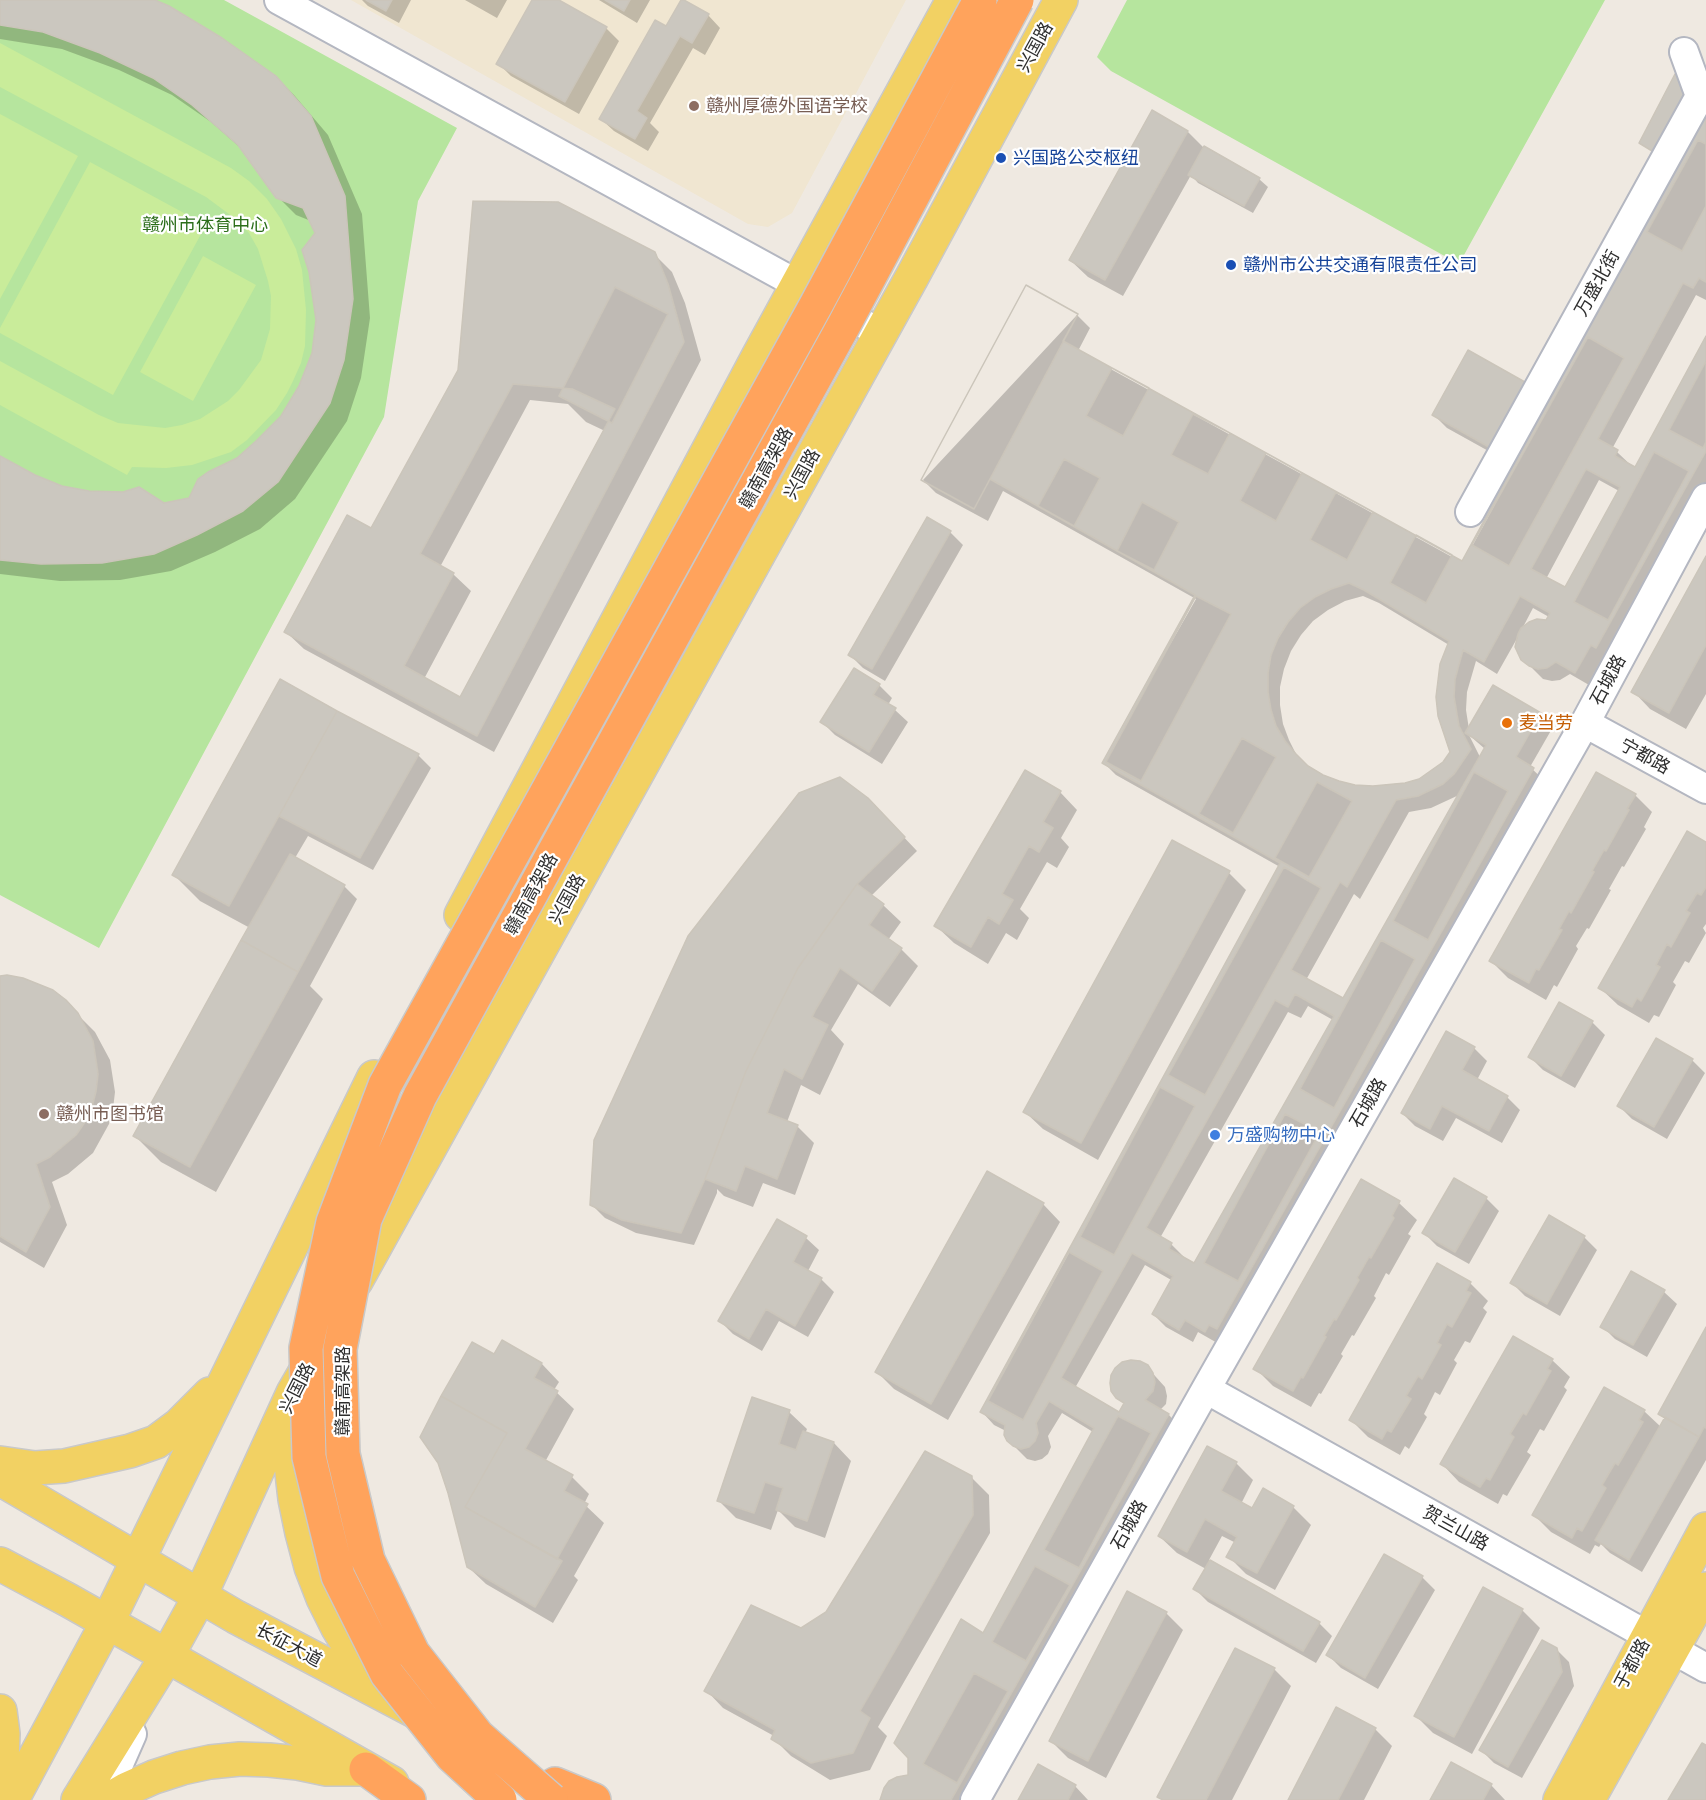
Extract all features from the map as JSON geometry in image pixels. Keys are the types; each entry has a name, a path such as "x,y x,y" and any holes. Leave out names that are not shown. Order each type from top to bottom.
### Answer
{"highway":[{"name":"赣南高架路","path":"500,1800 452,1756 387,1674 338,1576 309,1457 306,1348 333,1222 385,1085 816,305 980,0"},
{"name":"赣南高架路","path":"594,1800 553,1792 478,1736 413,1653 368,1560 343,1454 340,1349 365,1220 420,1096 844,325 1017,0"},
{"path":"366,1769 409,1800"}],"main road":[{"path":"12,1800 106,1623 374,1077 797,284 953,0"},
{"name":"兴国路","path":"78,1800 167,1656 200,1596 293,1393 912,277 1061,0"},
{"path":"0,1463 35,1468 64,1466 130,1452 156,1442 200,1406 236,1361 249,1335"},
{"path":"293,1393 291,1428 294,1487 311,1567 323,1598 355,1656 374,1682 395,1702"},
{"name":"长征大道","path":"0,1479 236,1617 395,1702 553,1792 584,1800"},
{"name":"于都路","path":"1588,1800 1660,1642 1706,1529"},
{"path":"0,1564 422,1800"},
{"name":"于都路","path":"1560,1800 1660,1642 1706,1589"},
{"path":"0,1711 3,1734 0,1776"},
{"path":"108,1800 154,1777 210,1762 240,1759 269,1760 327,1769 366,1769"}],"street":[{"path":"279,0 797,284 879,333"},
{"name":"万盛北街","path":"1470,512 1700,96 1684,52"},
{"name":"石城路","path":"975,1800 1585,723 1706,498"},
{"name":"宁都路","path":"1585,723 1706,789"},
{"name":"贺兰山路","path":"1206,1389 1706,1668"},
{"path":"0,1793 106,1623"},
{"path":"103,1800 167,1656"}],"shaded area":[{"name":"赣州厚德外国语学校","path":"351,0 906,0 792,213 768,227 748,224"}],"green space":[{"name":"赣州市体育中心","path":"0,0 224,0 457,128 418,201 384,417 99,948 0,895"},
{"path":"1127,0 1605,0 1459,264 1111,71 1097,57"},
{"path":"0,43 231,168 249,181 267,199 281,219 296,249 302,270 306,310 305,346 293,381 276,410 247,440 231,452 192,465 166,468 132,467 127,475 0,405 0,361 118,423 165,428 200,419 228,401 261,360 270,329 271,296 258,249 249,233 237,220 206,197 0,87"},
{"path":"0,114 78,156 0,299"},
{"path":"90,162 206,225 113,395 0,333 0,328"},
{"path":"203,256 256,285 193,401 140,372"}],"building":[{"path":"0,0 155,0 169,6 222,38 276,76 311,116 345,196 353,299 344,360 330,403 278,482 243,511 154,554 102,563 41,564 0,560 0,456 35,475 62,486 89,491 123,492 139,487 164,503 189,498 198,479 237,458 281,416 299,386 312,353 316,320 309,272 302,250 315,233 303,208 276,198 238,145 192,105 153,78 100,53 43,32 0,25"},
{"path":"366,0 392,0 386,11"},
{"path":"532,0 559,0 607,27 565,102 496,64"},
{"path":"605,0 630,0 624,11"},
{"path":"681,0 709,14 692,43 680,36 637,111 647,118 635,139 599,119 655,20 666,26"},
{"path":"1675,74 1695,85 1657,154 1639,143"},
{"path":"1152,110 1188,131 1105,280 1069,260"},
{"name":"万盛购物中心","path":"1706,114 1706,282 1699,278 1693,288 1683,283 1598,439 1618,450 1615,456 1635,467 1706,336 1706,451 1596,648 1591,645 1575,673 1556,662 1547,668 1538,669 1521,660 1515,647 1521,628 1537,619 1546,620 1550,613 1520,596 1484,662 1463,650 1455,679 1454,697 1459,726 1471,749 1454,774 1443,784 1418,796 1396,800 1347,887 1340,882 1291,970 1343,998 1486,745 1465,733 1493,685 1541,713 1516,757 1534,768 1217,1329 1209,1325 1205,1332 1185,1320 1179,1330 1152,1314 1173,1276 1132,1253 1061,1378 1119,1412 1124,1403 1111,1391 1111,1375 1122,1362 1140,1361 1148,1365 1155,1382 1153,1391 1145,1400 1169,1414 951,1800 880,1800 889,1781 908,1775 908,1758 894,1743 961,1619 983,1633 1094,1428 1049,1401 1036,1423 1038,1433 1035,1441 1029,1447 1021,1449 1007,1441 1004,1435 1005,1425 980,1412 1280,863 1102,763 1195,595 990,479 974,509 921,480 1026,285 1078,314 1063,341 1462,561","holes":["1586,469 1620,487 1565,587 1531,569","1349,583 1449,641 1440,664 1436,697 1438,716 1450,752 1443,762 1419,779 1405,783 1373,786 1339,781 1308,766 1285,741 1276,726 1268,692 1271,655 1278,638 1300,608 1331,589","1295,994 1334,1016 1194,1263 1169,1249 1172,1243 1146,1228 1275,1000 1288,1007"]},
{"path":"1698,140 1706,144 1706,206 1682,251 1647,232"},
{"path":"1204,146 1260,178 1244,206 1188,175"},
{"path":"473,201 558,202 655,252 668,284 684,342 477,736 284,632 347,515 371,528 458,370","holes":["513,384 572,389 615,409 460,697 404,666 454,573 420,554"]},
{"path":"1026,285 1078,314 974,509 921,480"},
{"path":"615,287 668,314 612,423 559,396"},
{"path":"1588,337 1624,358 1509,566 1472,545"},
{"path":"1468,350 1532,386 1496,451 1432,415"},
{"path":"1706,361 1706,442 1703,448 1669,430"},
{"path":"1112,368 1149,388 1123,436 1086,416"},
{"path":"1193,414 1230,433 1208,474 1171,455"},
{"path":"1654,452 1689,471 1608,620 1574,602"},
{"path":"1266,453 1302,473 1276,521 1240,501"},
{"path":"1064,459 1100,478 1074,526 1038,506"},
{"path":"1336,492 1373,512 1347,560 1310,540"},
{"path":"1142,502 1179,522 1154,570 1117,551"},
{"path":"927,517 951,531 872,669 848,655"},
{"path":"1416,535 1452,555 1426,603 1390,583"},
{"path":"1706,556 1706,645 1669,713 1631,692"},
{"path":"1196,596 1231,614 1141,781 1106,762"},
{"path":"854,668 880,684 873,695 896,708 869,752 820,722"},
{"path":"280,679 337,711 229,906 172,875"},
{"path":"337,711 419,754 360,858 279,816"},
{"path":"1242,738 1276,757 1233,833 1199,814"},
{"path":"1025,770 1061,791 1043,822 1053,828 1039,852 1029,846 1002,894 1013,900 999,924 988,917 971,947 934,926"},
{"path":"1474,772 1508,791 1428,940 1393,921"},
{"path":"1596,772 1636,794 1571,913 1569,911 1559,929 1562,930 1529,983 1489,961"},
{"path":"840,777 868,798 905,837 857,884 798,968 746,1071 705,1179 681,1233 622,1220 590,1205 594,1140 688,936 799,793"},
{"path":"1317,782 1352,801 1309,877 1275,858"},
{"path":"1687,831 1706,842 1706,887 1701,895 1697,893 1686,911 1690,913 1671,947 1667,944 1656,965 1660,967 1641,1001 1637,998 1632,1007 1598,988"},
{"path":"1172,840 1230,871 1081,1143 1023,1112"},
{"path":"290,854 345,885 298,972 241,940"},
{"path":"1284,867 1321,888 1205,1095 1168,1075"},
{"path":"857,884 884,904 869,925 902,948 872,991 840,968 816,1009 812,1017 828,1025 802,1079 784,1069 767,1113 798,1125 777,1179 745,1166 736,1191 705,1179 746,1071 798,968"},
{"path":"241,940 298,972 190,1167 133,1136"},
{"path":"1381,940 1415,959 1334,1108 1300,1089"},
{"name":"赣州市图书馆","path":"0,976 23,978 53,990 78,1013 93,1041 98,1074 92,1107 85,1122 76,1135 50,1157 36,1164 50,1207 26,1252 0,1236"},
{"path":"1559,1002 1593,1021 1561,1076 1528,1057"},
{"path":"1446,1031 1475,1047 1462,1070 1508,1096 1489,1131 1442,1106 1430,1129 1401,1113"},
{"path":"1656,1038 1693,1059 1654,1127 1617,1106"},
{"path":"1160,1087 1195,1106 1114,1255 1080,1237"},
{"path":"1285,1114 1320,1132 1238,1281 1204,1263"},
{"path":"987,1171 1044,1203 931,1404 875,1372"},
{"path":"1454,1178 1487,1197 1455,1252 1422,1233"},
{"path":"1361,1179 1400,1201 1392,1216 1394,1218 1357,1278 1359,1280 1336,1320 1334,1319 1324,1336 1326,1337 1303,1378 1301,1377 1293,1391 1253,1369"},
{"path":"1549,1215 1585,1236 1547,1304 1510,1283"},
{"path":"777,1219 807,1236 793,1262 822,1278 795,1326 766,1309 749,1339 718,1321"},
{"path":"1069,1252 1103,1271 1023,1420 988,1401"},
{"path":"1437,1263 1471,1282 1466,1291 1471,1293 1452,1327 1447,1324 1437,1343 1441,1345 1422,1379 1418,1376 1406,1396 1411,1399 1391,1432 1387,1430 1382,1439 1349,1420"},
{"path":"1631,1271 1665,1290 1633,1345 1600,1327"},
{"path":"1706,1327 1706,1428 1704,1427 1699,1437 1658,1414"},
{"path":"1513,1336 1553,1359 1547,1369 1551,1371 1526,1415 1523,1413 1510,1434 1514,1437 1490,1480 1486,1478 1480,1487 1440,1464"},
{"path":"502,1340 542,1363 534,1378 558,1391 525,1449 573,1475 564,1491 588,1504 557,1559 465,1507 507,1433 441,1396 472,1342 494,1354"},
{"path":"1604,1387 1645,1410 1639,1420 1643,1422 1618,1465 1615,1463 1602,1485 1606,1488 1582,1531 1577,1528 1572,1538 1532,1515"},
{"path":"441,1396 507,1433 465,1507 562,1561 535,1607 467,1567 438,1463 420,1437"},
{"path":"752,1397 790,1410 779,1444 796,1450 803,1431 834,1442 807,1521 776,1510 783,1488 765,1482 754,1513 717,1501"},
{"path":"1118,1416 1151,1433 1079,1568 1044,1550"},
{"path":"1665,1417 1699,1437 1629,1560 1595,1540"},
{"path":"1207,1446 1237,1462 1221,1491 1252,1508 1263,1488 1294,1506 1257,1573 1226,1557 1237,1537 1205,1519 1187,1552 1158,1536"},
{"path":"925,1451 972,1476 973,1515 860,1711 870,1718 853,1753 811,1763 771,1739 775,1730 704,1691 751,1605 801,1628 826,1612"},
{"path":"1384,1554 1423,1576 1365,1678 1326,1655"},
{"path":"1210,1560 1320,1622 1303,1651 1193,1589"},
{"path":"1035,1566 1070,1585 1026,1661 992,1642"},
{"path":"1483,1587 1523,1609 1454,1737 1414,1716"},
{"path":"1127,1591 1167,1612 1088,1761 1049,1741"},
{"path":"1542,1640 1557,1648 1562,1672 1508,1767 1479,1750"},
{"path":"1235,1648 1275,1668 1206,1800 1163,1800 1157,1797"},
{"path":"974,1673 1008,1691 957,1783 923,1764"},
{"path":"1336,1707 1376,1728 1338,1800 1288,1800"},
{"path":"1702,1743 1706,1745 1706,1800 1668,1800"},
{"path":"1451,1762 1492,1784 1483,1800 1430,1800"},
{"path":"1038,1764 1076,1785 1068,1800 1018,1800"}],"place":[{"name":"赣州厚德外国语学校","path":"694,106"},
{"name":"兴国路公交枢纽","path":"1001,158"},
{"name":"赣州市公共交通有限责任公司","path":"1231,265"},
{"name":"麦当劳","path":"1507,723"},
{"name":"赣州市图书馆","path":"44,1114"},
{"name":"万盛购物中心","path":"1215,1135"}]}
